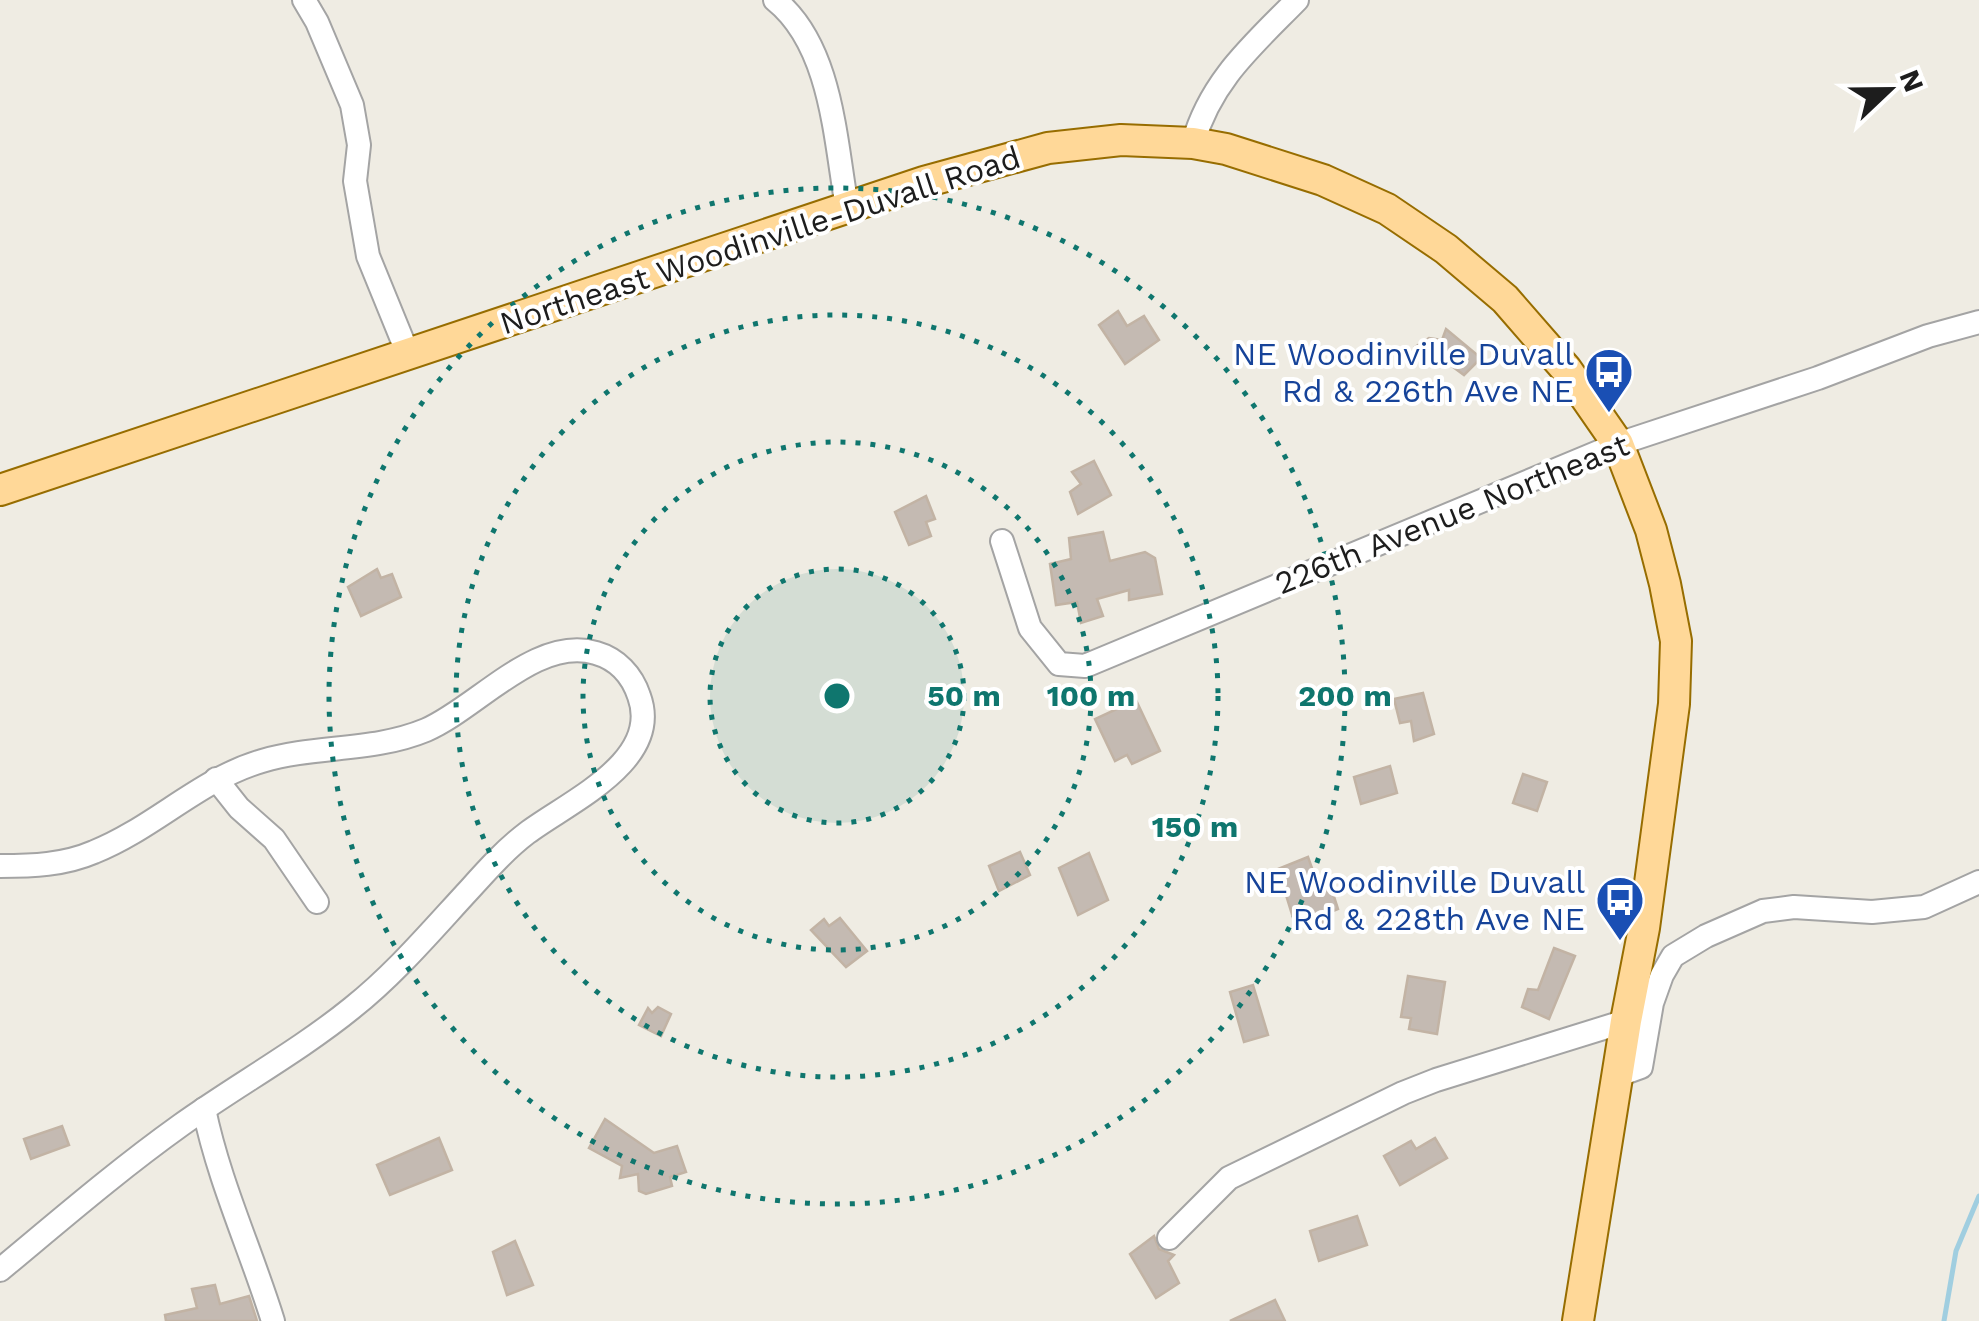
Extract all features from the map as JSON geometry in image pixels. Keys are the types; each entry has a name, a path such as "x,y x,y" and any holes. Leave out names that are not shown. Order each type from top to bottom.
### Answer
{"main road":[{"name":"Northeast Woodinville-Duvall Road","path":"0,490 924,182 1048,148 1121,140 1193,144 1258,158 1323,180 1387,209 1446,249 1505,299 1536,332 1618,444 1652,530 1676,641 1674,704 1657,841 1578,1321"}],"street":[{"path":"304,0 318,22 352,105 359,146 356,181 368,256 408,354"},
{"path":"775,0 799,23 810,43 825,90 848,207"},
{"path":"1193,144 1202,112 1232,67 1298,0"},
{"name":"226th Avenue Northeast","path":"1002,541 1030,628 1058,664 1085,666 1618,444 1818,378 1928,336 1979,322"},
{"path":"0,866 62,862 91,854 139,830 216,779 276,757 373,746 403,738 452,716 543,657 563,651 580,650 610,658 636,685 642,704 640,733 618,769 512,844 414,950 350,1010 204,1109 0,1270"},
{"path":"216,779 239,808 274,839 317,902"},
{"path":"1619,1075 1641,1067 1652,1003 1673,956 1706,936 1763,911 1794,907 1872,912 1924,907 1979,882"},
{"path":"1169,1238 1229,1178 1436,1080 1626,1020"},
{"path":"204,1109 214,1155 273,1321"}],"building":[{"path":"1118,311 1127,326 1144,316 1159,340 1125,364 1099,325"},
{"path":"1446,329 1481,358 1464,375 1438,356 1421,361 1415,347 1429,338 1442,340"},
{"path":"1094,461 1111,495 1078,514 1070,492 1081,484 1072,472"},
{"path":"926,496 935,519 926,522 931,536 909,545 895,512"},
{"path":"1103,532 1110,561 1145,552 1155,558 1162,594 1129,600 1129,590 1097,599 1103,616 1081,623 1077,602 1056,605 1050,564 1071,559 1069,538"},
{"path":"377,569 381,578 392,574 401,597 361,616 348,587"},
{"path":"1423,693 1434,734 1414,741 1411,721 1400,723 1394,699"},
{"path":"1136,700 1160,751 1132,764 1127,755 1115,761 1095,719"},
{"path":"1390,766 1397,793 1361,804 1354,777"},
{"path":"1523,774 1547,782 1537,811 1513,803"},
{"path":"1020,852 1030,875 999,891 989,866"},
{"path":"1089,853 1108,900 1078,915 1059,868"},
{"path":"1308,857 1319,888 1330,884 1338,909 1328,913 1332,923 1310,931 1303,918 1294,921 1278,869"},
{"path":"840,918 867,951 846,967 811,930 824,919 829,926"},
{"path":"1554,948 1575,956 1549,1019 1522,1007 1528,989 1538,990"},
{"path":"1408,976 1445,982 1437,1034 1409,1029 1411,1018 1401,1017"},
{"path":"1253,985 1268,1035 1244,1042 1230,992"},
{"path":"658,1007 671,1014 661,1036 639,1025 648,1008 652,1013"},
{"path":"605,1119 654,1153 677,1146 686,1172 670,1177 672,1186 646,1194 639,1191 638,1174 620,1178 622,1166 589,1148"},
{"path":"62,1126 69,1145 31,1159 24,1139"},
{"path":"439,1138 452,1170 390,1195 377,1165"},
{"path":"1435,1138 1447,1158 1400,1185 1384,1156 1411,1141 1416,1149"},
{"path":"1357,1216 1367,1245 1319,1261 1310,1231"},
{"path":"1154,1236 1159,1249 1174,1255 1168,1261 1179,1283 1156,1298 1130,1254"},
{"path":"515,1241 533,1285 507,1295 493,1252"},
{"path":"215,1285 220,1304 249,1296 257,1321 166,1321 165,1315 197,1308 192,1289"},
{"path":"1275,1300 1285,1321 1230,1321"}],"waterway":[{"path":"1944,1321 1956,1251 1979,1196"}],"place":[{"name":"NE Woodinville Duvall Rd & 226th Ave NE","path":"1609,414"},
{"name":"NE Woodinville Duvall Rd & 228th Ave NE","path":"1620,942"}]}
